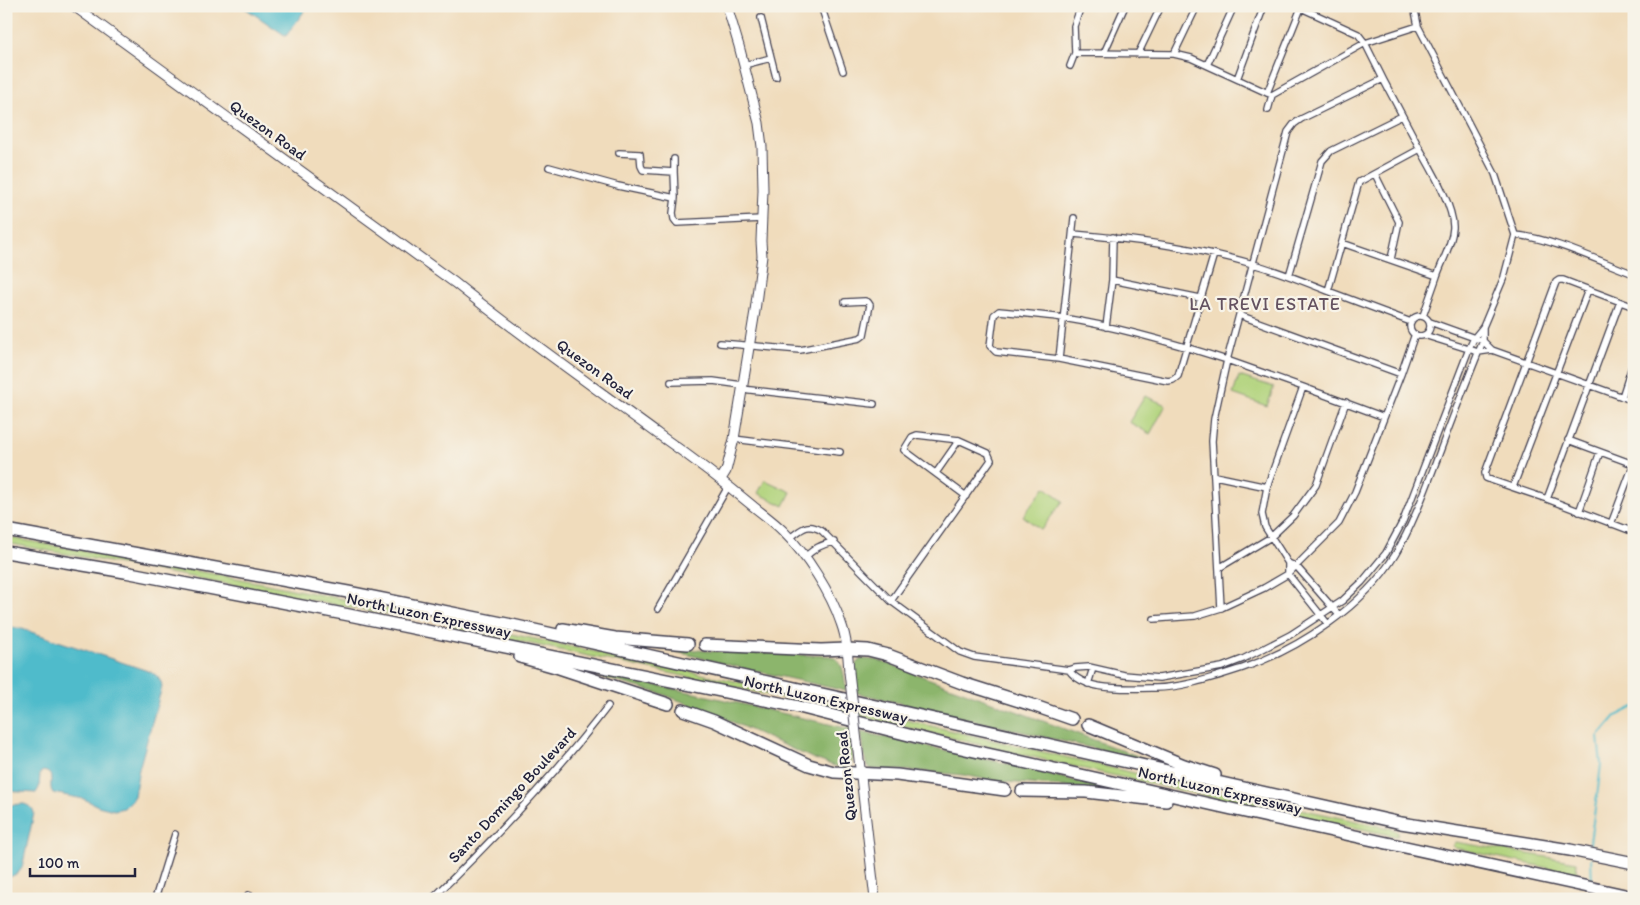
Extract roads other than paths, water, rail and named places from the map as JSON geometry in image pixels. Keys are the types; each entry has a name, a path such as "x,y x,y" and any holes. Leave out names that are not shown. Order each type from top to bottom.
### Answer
{"highway":[{"name":"North Luzon Expressway","path":"6,530 338,590 512,625 1401,823 1570,850 1634,863"},
{"name":"North Luzon Expressway","path":"6,552 125,572 349,615 799,707 952,746 1618,895 1634,897"},
{"path":"349,615 372,624 532,660 668,704"},
{"path":"512,625 530,624 615,638 688,644"},
{"path":"705,645 868,650 888,655 962,683 1072,719"},
{"path":"683,710 714,721 809,764 834,772 897,775 1006,790"},
{"path":"1088,726 1209,774 1401,823"},
{"path":"1022,791 1086,792 1254,814"}],"main road":[{"name":"Quezon Road","path":"74,6 455,283 500,320 721,479 790,538 820,580 842,623 847,649 875,899"},
{"path":"721,479 726,471 734,439 749,346 762,256 763,190 762,147 759,123 726,6"}],"street":[{"path":"821,6 843,72"},
{"path":"1070,66 1075,53 1074,26 1081,6"},
{"path":"1104,53 1125,6"},
{"path":"1138,54 1161,6"},
{"path":"1174,54 1197,6"},
{"path":"1207,65 1234,6"},
{"path":"1237,79 1264,6"},
{"path":"790,538 806,527 811,526 822,531 891,601 960,652 974,657 1069,670 1082,666 1124,675 1159,678 1222,667 1243,659 1290,635 1342,601 1362,582 1386,553 1403,521 1469,349 1474,338 1483,327 1504,277 1515,235 1495,174 1418,26 1414,6"},
{"path":"1268,110 1269,94 1299,7 1358,34 1365,43 1436,178 1452,218 1451,239 1423,316"},
{"path":"761,18 776,77"},
{"path":"1269,94 1365,43 1418,26"},
{"path":"1075,53 1174,54 1191,58 1269,94"},
{"path":"744,65 771,58"},
{"path":"1221,608 1212,441 1214,419 1227,360 1288,132 1301,119 1383,79"},
{"path":"1289,276 1322,161 1326,155 1402,116"},
{"path":"1328,291 1357,185 1362,179 1375,174 1420,149"},
{"path":"619,153 640,154 643,170 674,172"},
{"path":"674,159 675,198 672,213 677,223 762,219"},
{"path":"549,167 618,186 675,198"},
{"path":"1375,174 1400,222 1391,259"},
{"path":"1059,360 1074,218"},
{"path":"1073,234 1113,237 1214,254 1254,264 1411,322"},
{"path":"1515,235 1546,242 1634,274"},
{"path":"1106,327 1112,280 1113,237"},
{"path":"1342,243 1437,276"},
{"path":"1214,254 1200,298 1186,347 1178,376 1173,380 1168,381 1059,360 996,352 990,346 994,314 998,311 1063,318 1186,347 1384,417"},
{"path":"1112,280 1200,298"},
{"path":"1634,306 1563,280 1556,282 1485,473 1486,478 1490,480 1514,487 1634,532"},
{"path":"1514,487 1588,290"},
{"path":"720,343 800,350 860,338 864,335 870,305 865,301 844,302"},
{"path":"1546,499 1620,302"},
{"path":"1239,315 1401,374"},
{"path":"1492,350 1478,352 1424,335 1415,334 1410,326 1411,322 1414,318 1423,316 1430,322 1483,341 1492,350 1634,401"},
{"path":"1424,335 1428,332 1430,322"},
{"path":"1069,670 1078,680 1088,684 1124,688 1160,689 1219,676 1254,664 1294,646 1350,607 1374,583 1394,556 1413,523 1483,341 1483,327"},
{"path":"1154,619 1195,616 1221,608 1264,588 1297,567 1338,523 1355,492 1415,334"},
{"path":"1622,397 1634,360"},
{"path":"671,382 713,381 742,387 874,404"},
{"path":"1303,387 1267,487 1262,514 1265,527 1288,562 1297,567 1339,615"},
{"path":"1219,568 1271,536 1294,516 1316,485 1346,402"},
{"path":"891,601 966,496 991,460 988,453 960,440 917,435 912,437 904,450 966,496"},
{"path":"734,439 840,452"},
{"path":"936,473 960,440"},
{"path":"1568,440 1634,464 1611,524"},
{"path":"1579,512 1600,452"},
{"path":"1215,476 1267,487"},
{"path":"658,609 729,485"},
{"path":"1403,521 1413,523"},
{"path":"805,558 815,548 834,542"},
{"path":"1288,562 1288,574 1327,623"},
{"path":"1088,684 1093,668"},
{"path":"1124,675 1124,688"},
{"name":"Santo Domingo Boulevard","path":"432,899 502,830 534,795 575,749 608,706"},
{"path":"155,899 175,834"},
{"path":"247,899 248,895 260,899"}],"water":[{"path":"242,6 308,6 286,36"},
{"path":"6,626 22,629 151,672 161,682 162,687 139,769 134,796 124,808 114,810 98,806 84,799 53,793 51,790 50,774 43,771 40,773 39,788 36,793 6,791"},
{"path":"24,804 32,808 34,813 22,868 18,873 6,879 6,805"}],"waterway":[{"path":"1590,851 1601,764 1598,737 1616,716 1634,707"},
{"path":"1591,858 1592,883"},
{"path":"1593,893 1596,899"}],"district":[{"name":"LA TREVI ESTATE","path":"1265,304"}]}
